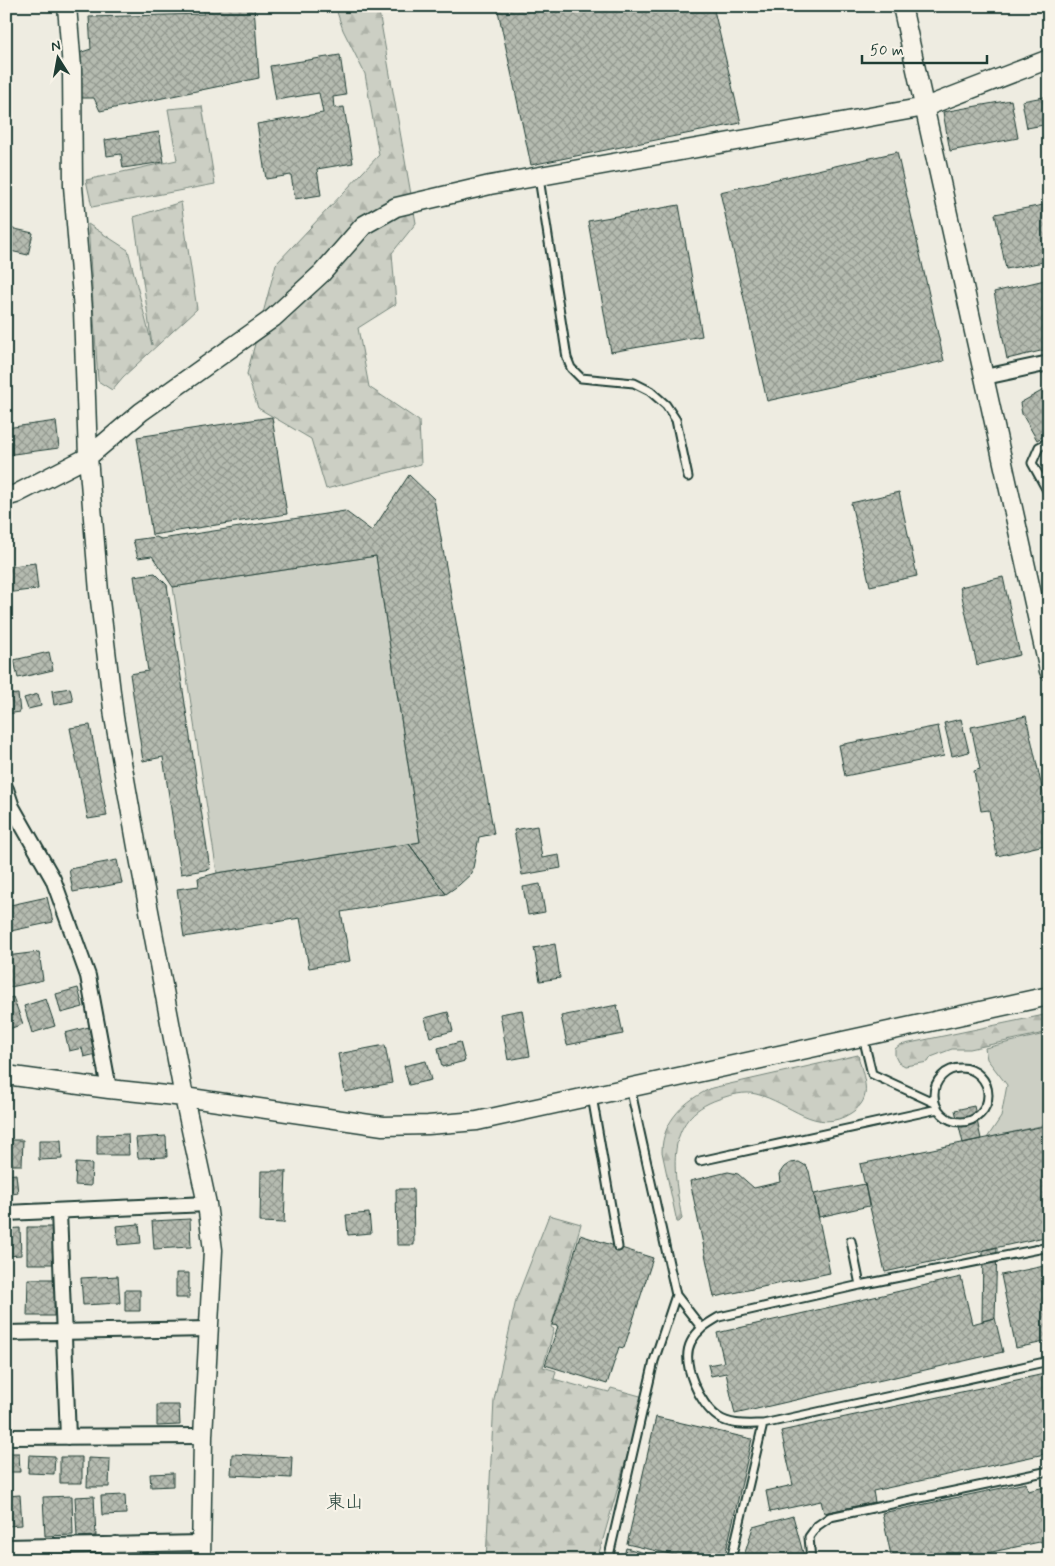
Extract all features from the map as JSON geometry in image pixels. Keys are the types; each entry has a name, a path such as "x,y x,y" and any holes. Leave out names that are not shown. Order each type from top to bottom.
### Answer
{"street":[{"path":"6,1547 116,1544 201,1551 203,1436 213,1250 207,1204 184,1097 114,717 99,592 88,457 83,310 73,186 72,68 67,6"},
{"path":"902,6 1049,671"},
{"path":"6,497 16,494 88,457 141,412 273,318 322,273 364,225 396,207 490,185 925,107 1049,59"},
{"path":"985,377 1049,363"},
{"path":"6,789 12,807 53,879 88,976 108,1089"},
{"path":"6,1076 184,1097 383,1126 428,1125 477,1121 1049,996"},
{"path":"6,1214 207,1204"},
{"path":"59,1212 68,1437"},
{"path":"6,1333 209,1329"},
{"path":"6,1437 203,1436"},
{"path":"116,1544 119,1560"}],"lane":[{"path":"539,177 567,358 571,368 581,378 634,384 650,391 666,404 676,420 688,477"},
{"path":"1049,442 1039,447 1032,463 1049,494"},
{"path":"863,1036 872,1074 937,1106 942,1115 955,1122 969,1122 981,1114 988,1101 987,1087 980,1075 967,1068 953,1069 941,1077 934,1089 937,1106"},
{"path":"630,1087 676,1295 701,1327"},
{"path":"592,1096 618,1247"},
{"path":"700,1161 937,1106"},
{"path":"851,1241 860,1285"},
{"path":"1049,1247 860,1285 719,1317 701,1327 690,1344 688,1362 693,1382 701,1399 718,1417 732,1423 763,1424 1049,1361"},
{"path":"608,1560 654,1360 676,1295"},
{"path":"731,1560 763,1424"},
{"path":"811,1560 809,1537 817,1526 830,1517 1049,1471"}],"green space":[{"path":"335,6 378,6 416,223 392,253 396,304 358,328 369,387 419,421 421,464 326,489 311,439 258,408 247,374 276,264 379,155 365,74 343,30"},
{"path":"202,106 215,184 92,207 86,180 177,160 168,109"},
{"path":"181,202 197,309 123,377 112,390 98,381 88,224 128,250 152,345 134,217"},
{"path":"376,556 420,842 217,873 173,587"},
{"path":"1049,1014 1049,1032 970,1049 952,1049 931,1057 928,1062 905,1066 898,1062 895,1056 895,1049 900,1045"},
{"path":"1049,1033 1049,1124 987,1138 1001,1117 1007,1085 987,1059 985,1048"},
{"path":"858,1055 865,1087 863,1101 851,1113 838,1119 826,1121 815,1119 768,1098 747,1093 719,1099 701,1108 688,1119 680,1133 676,1149 676,1184 682,1219 677,1222 662,1152 666,1131 671,1121 684,1105 712,1088"},
{"path":"549,1215 581,1224 551,1327 554,1329 543,1367 556,1371 554,1379 589,1389 590,1387 609,1392 611,1388 644,1397 597,1560 486,1560 494,1400 516,1300"}],"building":[{"path":"203,6 254,6 259,78 100,111 94,98 81,98 79,53 91,49 89,17 204,14"},
{"path":"497,6 713,6 741,123 531,165"},
{"path":"340,55 346,95 333,97 334,108 344,107 353,163 317,169 321,195 295,199 291,175 266,179 257,124 323,113 319,93 276,100 270,66"},
{"path":"1049,96 1049,124 1027,128 1022,101"},
{"path":"1011,100 1018,138 950,151 943,112"},
{"path":"159,132 164,162 123,168 121,154 107,156 105,140"},
{"path":"897,152 944,361 767,401 720,192"},
{"path":"1049,204 1049,261 1006,269 995,214"},
{"path":"679,205 702,336 611,352 588,221"},
{"path":"6,227 33,233 28,255 6,250"},
{"path":"1049,279 1049,349 1007,359 994,292"},
{"path":"1049,387 1049,433 1037,440 1022,414 1020,403"},
{"path":"272,417 287,514 152,535 137,437"},
{"path":"56,421 59,448 6,455 6,428"},
{"path":"409,475 434,499 494,834 479,837 472,873 446,894 409,844 420,842 376,556 173,587 152,556 138,558 133,540 156,537 161,539 345,511 372,531"},
{"path":"899,492 917,576 870,586 851,503"},
{"path":"35,563 38,589 6,593 6,567"},
{"path":"155,573 167,585 210,869 181,874 163,757 143,761 130,674 148,671 134,576"},
{"path":"1003,577 1020,655 977,665 960,587"},
{"path":"49,652 53,670 18,678 14,660"},
{"path":"70,688 73,701 54,705 52,691"},
{"path":"18,694 20,712 7,714 6,695"},
{"path":"38,694 41,706 28,709 24,698"},
{"path":"1026,716 1049,819 1049,844 997,856 989,810 981,811 974,771 980,769 971,727"},
{"path":"961,719 969,752 952,756 944,723"},
{"path":"90,725 107,816 88,819 70,728"},
{"path":"938,726 944,756 845,776 839,745"},
{"path":"537,826 542,858 559,855 561,868 522,875 514,830"},
{"path":"409,844 446,894 341,912 350,961 309,968 300,918 184,937 177,889 199,886 198,878 217,873"},
{"path":"117,860 122,883 73,892 69,869"},
{"path":"540,884 545,912 528,915 523,887"},
{"path":"47,897 53,922 6,932 6,906"},
{"path":"555,944 560,978 540,981 534,948"},
{"path":"39,952 43,980 6,988 6,956"},
{"path":"78,988 83,1007 61,1013 56,994"},
{"path":"13,997 23,1024 9,1029 6,1020 6,999"},
{"path":"46,999 55,1026 32,1033 24,1006"},
{"path":"617,1005 623,1034 567,1045 561,1016"},
{"path":"522,1010 530,1056 508,1060 500,1014"},
{"path":"448,1012 453,1031 430,1037 425,1018"},
{"path":"89,1027 96,1054 84,1057 82,1048 69,1051 65,1033"},
{"path":"460,1042 465,1061 442,1067 438,1048"},
{"path":"385,1045 392,1083 345,1092 338,1054"},
{"path":"426,1061 431,1080 409,1085 404,1066"},
{"path":"974,1106 981,1139 963,1143 955,1110"},
{"path":"1049,1125 1049,1236 885,1272 860,1164"},
{"path":"128,1134 129,1155 97,1155 97,1135"},
{"path":"166,1136 167,1157 138,1158 136,1138"},
{"path":"8,1140 23,1140 22,1165 7,1165"},
{"path":"39,1140 61,1140 62,1159 39,1160"},
{"path":"799,1162 806,1166 809,1171 830,1273 714,1297 690,1181 728,1172 738,1174 754,1188 780,1182 779,1174 784,1167 790,1163"},
{"path":"76,1163 92,1164 91,1186 75,1185"},
{"path":"261,1171 286,1171 284,1223 260,1222"},
{"path":"16,1174 18,1193 6,1195 6,1175"},
{"path":"865,1184 869,1206 819,1217 814,1194"},
{"path":"396,1189 413,1189 414,1245 397,1245"},
{"path":"369,1213 371,1233 348,1235 346,1215"},
{"path":"190,1219 191,1247 154,1249 152,1221"},
{"path":"139,1224 141,1243 118,1245 116,1226"},
{"path":"27,1227 55,1227 54,1264 27,1264"},
{"path":"20,1228 21,1255 6,1256 6,1229"},
{"path":"580,1235 653,1258 624,1348 619,1347 607,1384 545,1365 558,1326 552,1325"},
{"path":"997,1247 995,1318 982,1321 983,1250"},
{"path":"1049,1265 1049,1341 1016,1348 1001,1275"},
{"path":"176,1273 189,1273 189,1298 176,1298"},
{"path":"118,1276 120,1303 83,1305 81,1278"},
{"path":"961,1277 972,1324 995,1318 1003,1352 735,1414 726,1373 711,1376 708,1365 724,1362 717,1333"},
{"path":"28,1279 55,1279 54,1316 27,1316"},
{"path":"125,1290 140,1290 140,1311 125,1311"},
{"path":"1049,1373 1049,1453 873,1491 875,1502 824,1513 821,1501 770,1512 766,1491 793,1485 781,1431"},
{"path":"157,1405 179,1405 180,1425 157,1426"},
{"path":"656,1417 752,1439 724,1560 696,1560 627,1544"},
{"path":"6,1453 19,1453 20,1472 6,1472"},
{"path":"232,1454 292,1457 291,1478 231,1475"},
{"path":"29,1455 55,1456 54,1474 28,1473"},
{"path":"60,1457 82,1457 82,1483 60,1483"},
{"path":"88,1458 110,1459 109,1487 87,1487"},
{"path":"173,1473 173,1486 151,1487 150,1474"},
{"path":"1026,1483 1028,1491 1049,1486 1049,1540 954,1560 892,1560 882,1513"},
{"path":"20,1495 22,1525 6,1526 6,1496"},
{"path":"125,1495 126,1514 102,1515 101,1496"},
{"path":"72,1496 73,1535 45,1536 43,1497"},
{"path":"94,1496 96,1536 77,1537 75,1497"},
{"path":"793,1516 805,1560 745,1560 744,1556 753,1527"},
{"path":"626,1548 671,1560 623,1560"}],"district":[{"name":"東山","path":"345,1502"}]}
